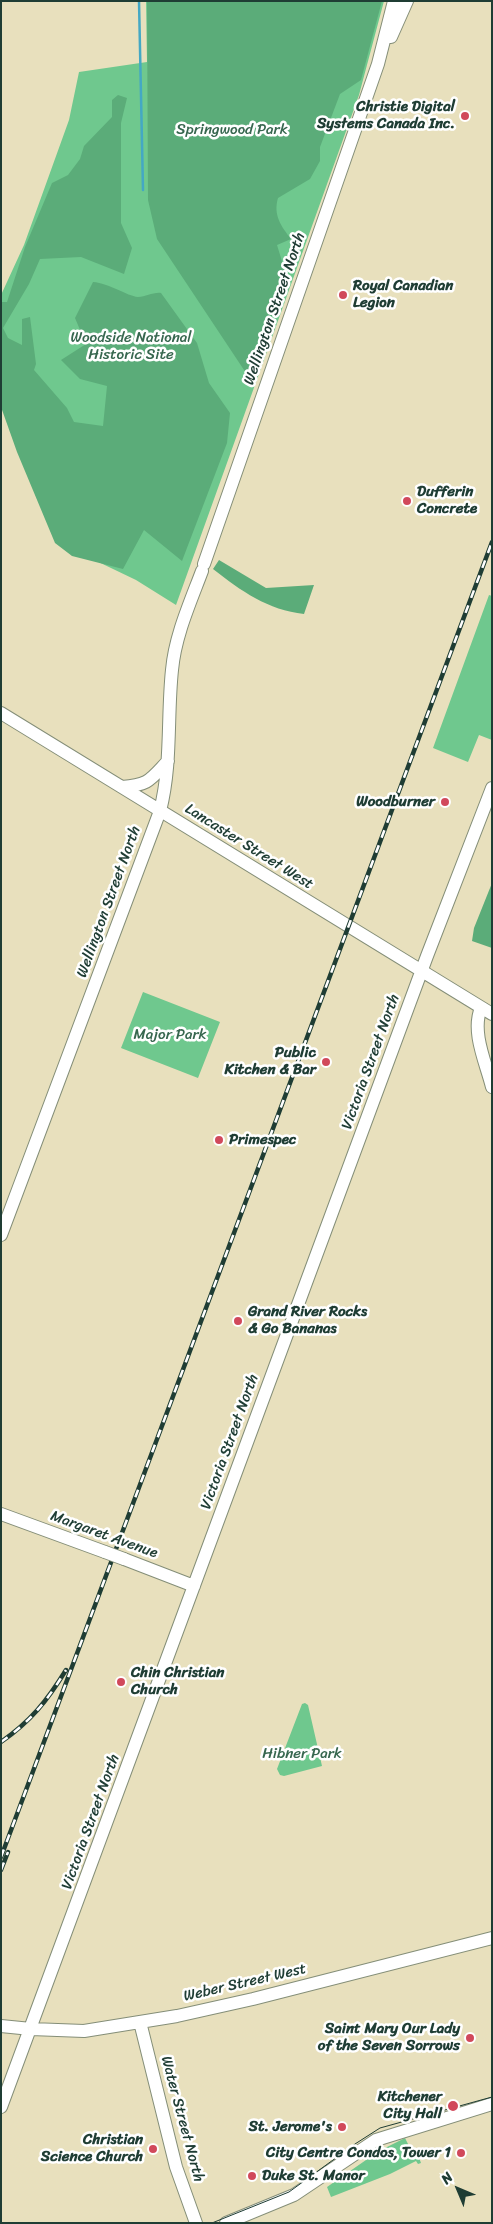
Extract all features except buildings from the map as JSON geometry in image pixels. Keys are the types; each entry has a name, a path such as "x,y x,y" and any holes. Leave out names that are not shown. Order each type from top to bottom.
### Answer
{"main road":[{"name":"Wellington Street North","path":"1,1235 160,811 165,793 168,761 171,681 175,649 378,64 394,1"},
{"name":"Wellington Street North","path":"378,64 407,1"},
{"name":"Lancaster Street West","path":"1,713 486,1011"},
{"path":"122,787 140,786 148,782 168,761"},
{"name":"Victoria Street North","path":"1,2108 421,971 492,788"},
{"path":"486,1011 478,1014 477,1032 492,1087"},
{"name":"Margaret Avenue","path":"1,1514 194,1586"},
{"name":"Weber Street West","path":"1,2026 84,2031 177,2016 253,1999 492,1938"},
{"name":"Water Street North","path":"140,2022 176,2167 196,2223"},
{"path":"226,2223 294,2195 376,2140 492,2104"}],"green space":[{"path":"146,1 384,1 359,95 176,605 136,580 63,545 1,387 1,295 24,245 69,120 79,72 147,62"},
{"name":"Springwood Park","path":"147,1 382,1 361,80 340,94 320,147 320,161 310,179 278,198 277,215 281,225 291,239 277,245 285,271 256,370 246,373 157,239 148,200"},
{"name":"Woodside National Historic Site","path":"118,95 127,98 121,123 121,223 132,248 124,274 81,257 40,259 29,284 3,328 8,338 22,345 22,319 30,317 36,364 34,370 67,408 74,422 103,426 107,386 80,379 61,360 86,344 75,318 93,282 138,297 161,293 197,343 209,383 230,413 227,443 182,561 144,530 123,569 72,556 55,543 17,452 1,407 1,302 7,302 25,247 52,183 68,175 80,159 84,146 112,117 112,100"},
{"path":"219,560 266,588 314,585 304,614 267,604 245,592 213,569"},
{"path":"489,595 492,596 492,740 479,735 468,762 433,748"},
{"path":"492,883 492,948 472,941 474,928"},
{"name":"Major Park","path":"143,992 220,1022 198,1078 121,1048"},
{"name":"Hibner Park","path":"302,1704 308,1705 322,1766 284,1776 280,1775 277,1769"},
{"path":"405,2138 409,2146 411,2145 415,2152 417,2152 421,2163 418,2164 416,2161 390,2174 331,2197 327,2187 379,2151"}],"waterway":[{"path":"139,1 143,190"}],"tram line":[{"path":"212,2223 289,2192 380,2128 492,2097"}],"railway":[{"path":"1,1857 492,542"},
{"path":"1,1742 38,1710 66,1670"},
{"path":"1,1870 8,1852"}],"place":[{"name":"Christie Digital Systems Canada Inc.","path":"465,116"},
{"name":"Royal Canadian Legion","path":"343,295"},
{"name":"Dufferin Concrete","path":"407,501"},
{"name":"Woodburner","path":"445,802"},
{"name":"Public Kitchen & Bar","path":"326,1062"},
{"name":"Primespec","path":"219,1140"},
{"name":"Grand River Rocks & Go Bananas","path":"238,1321"},
{"name":"Chin Christian Church","path":"121,1682"},
{"name":"Saint Mary Our Lady of the Seven Sorrows","path":"470,2038"},
{"name":"Kitchener City Hall","path":"453,2106"},
{"name":"St. Jerome's","path":"342,2127"},
{"name":"Christian Science Church","path":"153,2149"},
{"name":"City Centre Condos, Tower 1","path":"461,2153"},
{"name":"Duke St. Manor","path":"252,2176"}]}
